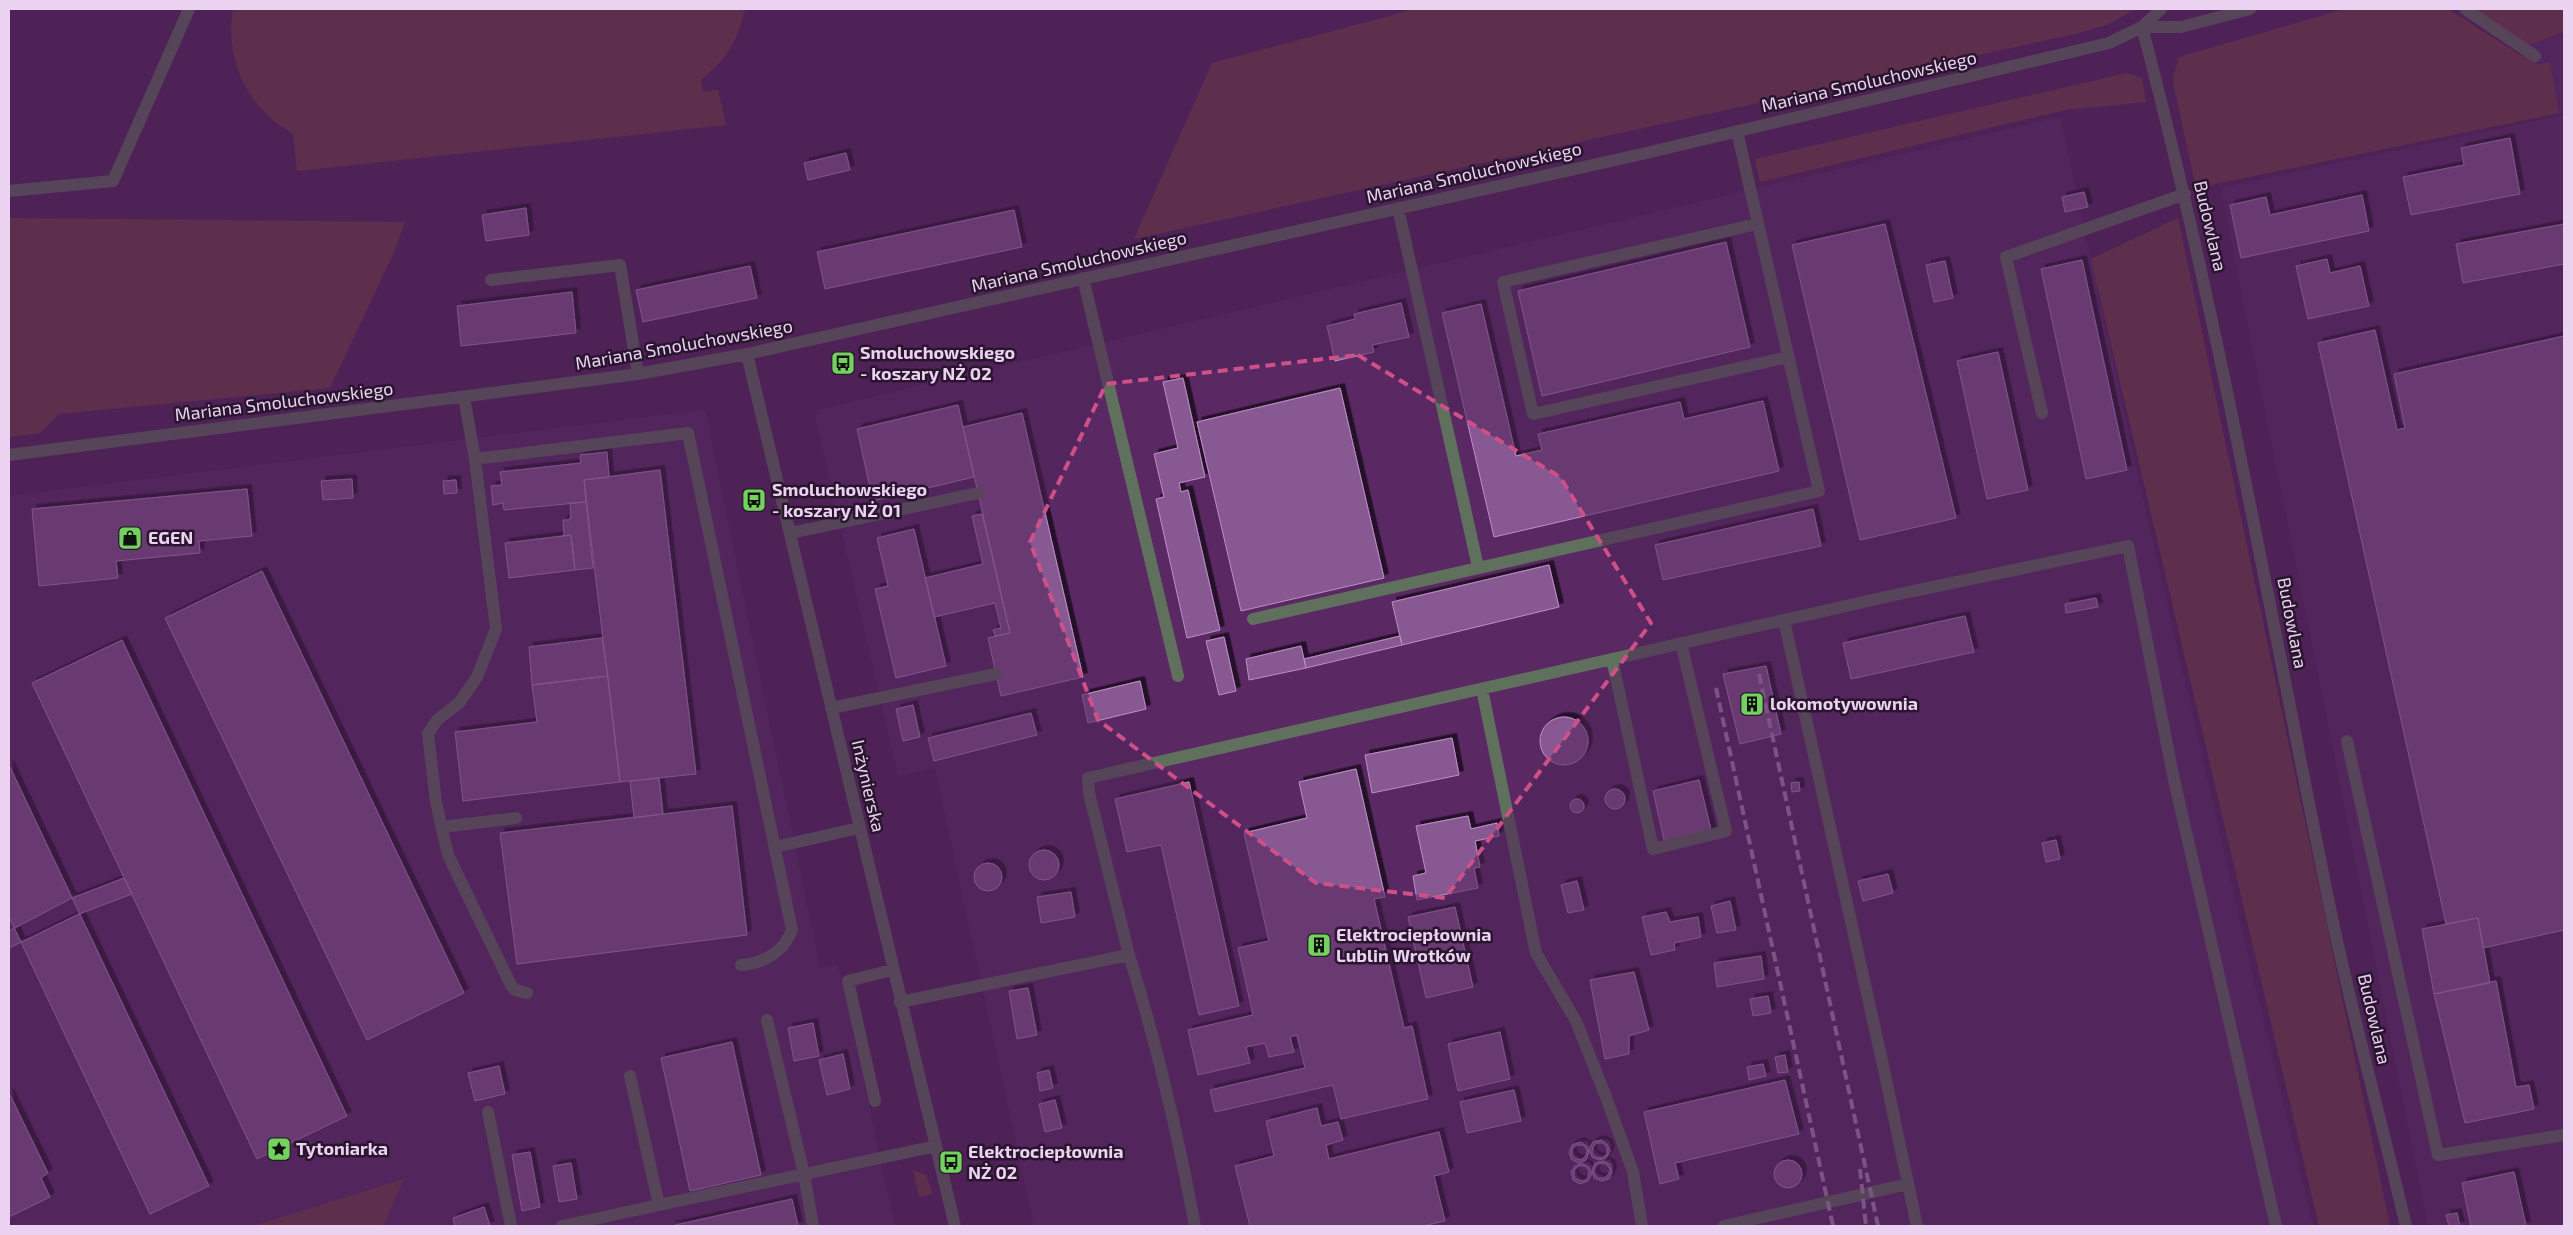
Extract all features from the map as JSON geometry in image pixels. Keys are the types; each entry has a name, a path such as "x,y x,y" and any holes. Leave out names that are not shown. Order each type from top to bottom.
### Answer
{"street":[{"path":"9,191 113,181 189,9"},
{"path":"2142,27 2161,9"},
{"path":"2142,27 2181,27 2250,9"},
{"path":"2465,9 2535,56"},
{"name":"Mariana Smoluchowskiego","path":"9,455 638,374 747,354 1736,132 2110,43 2142,27"},
{"name":"Budowlana","path":"2142,27 2185,194 2218,338 2331,912 2406,1226"},
{"path":"1253,619 1819,491 1736,132"},
{"path":"2042,414 2006,257 2185,194"},
{"path":"1398,208 1478,567"},
{"path":"1757,224 1503,282 1533,414 1788,357"},
{"path":"491,280 620,266 638,374"},
{"path":"1083,278 1178,676"},
{"name":"Inżynierska","path":"747,354 791,534 892,970 955,1226"},
{"path":"464,397 475,459 496,629 477,677 459,703 437,720 428,734 436,802 448,854 510,985 515,990 527,993"},
{"path":"475,459 688,433 792,930 782,948 770,956 741,965"},
{"path":"791,534 978,493"},
{"path":"1195,1226 1179,1138 1156,1044 1130,955 1089,794 1088,778 1784,620 2128,546 2173,775 2276,1226"},
{"path":"1784,620 1916,1226"},
{"path":"1612,659 1654,849 1726,831 1682,643"},
{"path":"831,708 996,674"},
{"path":"1482,689 1536,953 1576,1021 1606,1097 1633,1172 1642,1226"},
{"path":"2347,741 2438,1155 2564,1134"},
{"path":"442,827 516,818"},
{"path":"775,847 859,828"},
{"path":"900,1002 1130,955"},
{"path":"875,1101 848,981 892,970"},
{"path":"767,1020 804,1174 813,1226"},
{"path":"630,1076 659,1205"},
{"path":"488,1112 511,1226"},
{"path":"562,1226 936,1146"},
{"path":"1724,1226 1908,1184"}],"highlighted area":[{"path":"1358,355 1560,477 1651,623 1445,898 1316,883 1098,720 1030,542 1106,384"}],"shaded area":[{"path":"233,9 745,9 730,49 701,80 703,92 718,90 726,125 297,171 293,134 273,120 260,107 251,95 238,68 232,39"},
{"path":"1416,9 2135,9 2109,24 2075,34 1134,239 1212,63"},
{"path":"2345,9 2448,9 2519,54 2539,64 2550,62 2559,113 2196,188 2174,87 2173,78 2179,57"},
{"path":"2474,9 2564,9 2564,32 2526,46"},
{"path":"2564,32 2564,113 2559,113 2550,62 2539,64 2519,54 2526,46"},
{"path":"2127,73 2142,78 2146,102 2065,110 1760,182 1755,159"},
{"path":"2564,115 2564,1226 2428,1226 2221,188"},
{"name":"Elektrociepłownia Lublin Wrotków","path":"2060,117 2138,477 2252,973 2313,1226 1034,1226 935,768 898,776 814,411"},
{"path":"9,218 405,222 394,252 330,388 59,414 40,433 9,437"},
{"path":"2178,218 2390,1226 2319,1226 2091,259"},
{"path":"705,410 820,968 838,965 895,1226 383,1226 403,1180 253,1226 9,1226 9,496"},
{"path":"913,1170 926,1175 933,1194 919,1197"},
{"path":"404,1179 383,1226 253,1226"}],"building":[{"path":"2510,138 2520,194 2411,215 2403,177 2464,165 2461,148"},
{"path":"846,153 850,170 808,180 804,163"},
{"path":"2084,192 2088,207 2065,212 2062,197"},
{"path":"2362,195 2369,231 2241,258 2230,205 2266,197 2270,215"},
{"path":"526,208 529,235 486,241 482,215"},
{"path":"1014,210 1022,247 825,289 817,252"},
{"path":"1885,224 1956,518 1860,540 1792,245"},
{"path":"2564,224 2564,264 2463,283 2456,244"},
{"path":"1726,242 1750,347 1542,396 1518,291"},
{"path":"2327,259 2330,273 2360,266 2369,306 2308,319 2296,266"},
{"path":"2082,260 2127,470 2086,479 2041,269"},
{"path":"1945,261 1953,298 1934,302 1926,265"},
{"path":"750,266 757,298 643,322 636,290"},
{"path":"572,292 576,333 461,346 457,306"},
{"path":"1401,303 1409,337 1372,345 1374,352 1335,361 1327,326 1355,319 1354,314"},
{"path":"1481,304 1516,456 1542,450 1538,434 1680,402 1684,419 1763,401 1779,471 1494,537 1442,313"},
{"path":"2375,330 2397,430 2405,428 2394,374 2564,336 2564,930 2483,948 2478,918 2446,924 2318,343"},
{"path":"1998,352 2028,490 1987,499 1957,361"},
{"path":"1183,378 1205,477 1179,483 1181,492 1188,490 1220,630 1187,638 1156,499 1164,497 1154,454 1178,448 1163,382"},
{"path":"1340,388 1384,578 1241,611 1197,422"},
{"path":"958,405 974,477 873,501 857,429"},
{"path":"1022,413 1083,677 1001,696 988,638 1010,633 963,427"},
{"path":"607,452 609,477 584,480 586,502 504,510 503,503 493,505 491,486 502,485 500,472 581,463 580,455"},
{"path":"660,470 696,774 620,782 584,480"},
{"path":"352,479 353,498 323,500 321,481"},
{"path":"456,480 457,493 444,494 443,481"},
{"name":"EGEN","path":"247,489 252,536 199,541 200,553 116,561 118,578 39,586 32,509"},
{"path":"586,502 593,568 575,570 571,535 564,536 563,520 569,520 571,516 570,503"},
{"path":"1813,509 1821,546 1663,580 1655,545"},
{"path":"982,514 1010,633 995,636 993,630 1001,628 995,603 934,617 925,578 983,564 972,516"},
{"path":"914,529 946,666 896,678 875,589 888,586 877,538"},
{"path":"571,535 575,570 509,578 505,543"},
{"path":"1549,565 1559,607 1402,645 1392,602"},
{"path":"262,571 464,993 367,1040 165,618"},
{"path":"2096,598 2098,607 2066,613 2065,604"},
{"path":"1965,616 1974,652 1851,679 1843,643"},
{"path":"1400,636 1402,645 1306,668 1304,659"},
{"path":"1224,637 1236,691 1219,695 1206,641"},
{"path":"602,638 608,676 532,685 529,647"},
{"path":"122,640 347,1116 257,1159 32,683"},
{"path":"1301,646 1306,668 1249,680 1246,659"},
{"name":"lokomotywownia","path":"1766,666 1781,734 1740,744 1723,674"},
{"path":"608,676 620,782 463,801 455,732 537,722 532,685"},
{"path":"1140,681 1146,709 1088,723 1082,695"},
{"path":"913,705 920,737 903,741 896,709"},
{"path":"1031,713 1037,735 934,761 928,738"},
{"path":"1559,717 1569,717 1578,721 1584,727 1587,732 1587,750 1578,761 1569,765 1559,765 1550,761 1544,755 1540,746 1540,736 1544,727 1550,721"},
{"path":"1452,738 1459,775 1372,793 1365,755"},
{"path":"9,765 209,1186 150,1214 9,917"},
{"name":"Elektrociepłownia Lublin Wrotków","path":"1356,769 1385,897 1374,899 1404,1028 1412,1026 1428,1099 1341,1119 1333,1085 1215,1112 1210,1090 1305,1068 1297,1035 1290,1037 1294,1052 1269,1057 1265,1043 1246,1047 1250,1063 1198,1075 1188,1030 1253,1015 1238,948 1269,941 1244,833 1307,818 1299,782"},
{"path":"659,778 663,814 634,818 630,781"},
{"path":"1699,780 1712,834 1665,844 1653,791"},
{"path":"1189,782 1239,1006 1199,1015 1161,845 1127,852 1115,799"},
{"path":"1799,782 1800,791 1792,792 1791,783"},
{"path":"1611,789 1619,789 1625,795 1625,803 1619,809 1611,809 1605,803 1605,795"},
{"path":"1574,799 1580,799 1584,806 1580,813 1574,813 1570,809 1570,803"},
{"path":"732,806 747,935 517,964 500,833"},
{"path":"1468,816 1471,829 1497,823 1499,836 1475,841 1480,867 1474,868 1478,888 1417,900 1413,876 1426,873 1416,826"},
{"path":"2056,840 2060,859 2046,862 2042,843"},
{"path":"1044,850 1050,851 1058,859 1058,871 1050,879 1044,880 1038,879 1030,871 1029,865 1030,859 1038,851"},
{"path":"988,863 998,867 1002,877 998,887 988,891 978,887 974,877 978,867"},
{"path":"1888,874 1893,893 1863,901 1858,881"},
{"path":"124,878 132,894 79,914 9,948 9,931 72,898"},
{"path":"1577,881 1584,910 1568,913 1561,885"},
{"path":"1071,892 1075,917 1041,923 1037,897"},
{"path":"1730,901 1736,930 1717,933 1711,906"},
{"path":"1455,907 1473,987 1426,998 1408,917"},
{"path":"1666,912 1670,922 1698,917 1701,937 1674,943 1675,950 1651,955 1642,917"},
{"path":"2478,918 2490,983 2434,994 2422,929"},
{"path":"1761,956 1764,979 1717,987 1714,963"},
{"path":"1634,972 1649,1030 1629,1036 1629,1054 1605,1059 1590,980"},
{"path":"2496,981 2516,1087 2529,1085 2534,1109 2465,1123 2434,994"},
{"path":"1028,988 1037,1035 1017,1039 1009,991"},
{"path":"1768,996 1771,1013 1753,1016 1750,999"},
{"path":"813,1023 819,1056 794,1061 788,1028"},
{"path":"1500,1032 1510,1079 1458,1091 1448,1044"},
{"path":"732,1042 761,1175 690,1191 661,1058"},
{"path":"843,1054 850,1089 827,1095 819,1060"},
{"path":"1785,1055 1788,1072 1778,1073 1775,1057"},
{"path":"1763,1064 1766,1076 1749,1080 1747,1067"},
{"path":"499,1066 505,1094 475,1101 468,1073"},
{"path":"1049,1070 1053,1088 1040,1091 1037,1073"},
{"path":"1785,1080 1799,1134 1675,1163 1679,1179 1660,1184 1644,1112"},
{"path":"1514,1090 1521,1121 1467,1133 1460,1102"},
{"path":"9,1093 48,1173 41,1178 50,1197 9,1217"},
{"path":"1055,1100 1062,1128 1045,1132 1039,1104"},
{"path":"1317,1108 1321,1126 1338,1122 1343,1140 1326,1145 1329,1159 1439,1132 1449,1172 1434,1176 1445,1221 1423,1226 1250,1226 1235,1166 1274,1156 1266,1121"},
{"path":"1601,1140 1607,1144 1610,1151 1606,1158 1599,1160 1592,1157 1589,1149 1593,1142","holes":["1597,1143 1603,1143 1607,1148 1607,1154 1602,1158 1596,1157 1592,1153 1593,1147"]},
{"path":"1580,1142 1587,1146 1589,1153 1586,1160 1578,1163 1571,1159 1569,1152 1572,1145","holes":["1577,1145 1583,1145 1587,1150 1586,1156 1581,1160 1576,1159 1572,1155 1572,1149"]},
{"path":"530,1152 540,1207 522,1211 512,1155"},
{"path":"1788,1160 1798,1164 1802,1174 1798,1184 1788,1188 1778,1184 1774,1174 1778,1164"},
{"path":"1603,1161 1610,1164 1612,1172 1609,1179 1601,1181 1594,1178 1592,1170 1595,1163","holes":["1600,1163 1606,1164 1610,1169 1609,1174 1604,1178 1598,1178 1594,1173 1595,1167"]},
{"path":"571,1163 577,1199 559,1202 553,1166"},
{"path":"1582,1163 1589,1167 1592,1174 1588,1181 1580,1184 1573,1180 1571,1172 1575,1166","holes":["1579,1166 1585,1166 1589,1171 1588,1177 1584,1181 1578,1180 1574,1176 1574,1170"]},
{"path":"2514,1172 2526,1226 2471,1226 2462,1183"},
{"path":"792,1199 798,1226 671,1226"},
{"path":"484,1207 490,1226 455,1226 453,1218"},
{"path":"2457,1213 2460,1226 2449,1226 2446,1215"}],"railway":[{"path":"1759,674 1878,1226"},
{"path":"1716,688 1833,1226"},
{"path":"1860,1169 1866,1226"}],"place":[{"name":"Smoluchowskiego - koszary NŻ 02","path":"843,363"},
{"name":"Smoluchowskiego - koszary NŻ 01","path":"754,500"},
{"name":"EGEN","path":"130,538"},
{"name":"lokomotywownia","path":"1752,704"},
{"name":"Elektrociepłownia Lublin Wrotków","path":"1319,945"},
{"name":"Tytoniarka","path":"279,1149"},
{"name":"Elektrociepłownia NŻ 02","path":"951,1162"}]}
